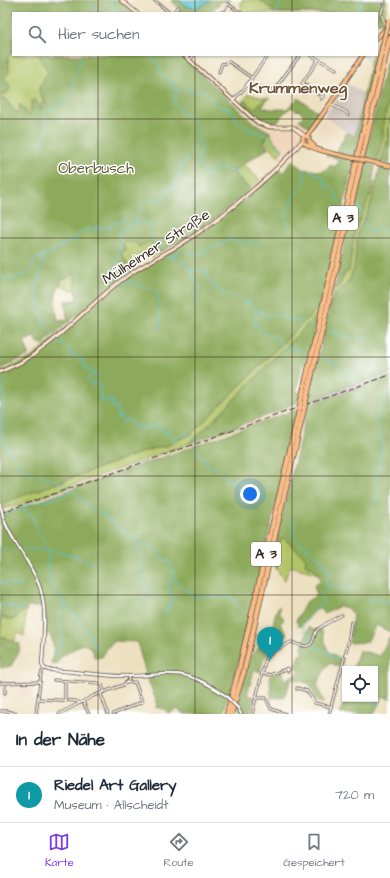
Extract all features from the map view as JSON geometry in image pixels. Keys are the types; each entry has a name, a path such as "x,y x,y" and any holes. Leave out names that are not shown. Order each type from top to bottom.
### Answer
{"highway":[{"name":"A 3","path":"231,714 244,671 304,400 388,37 390,20"},
{"name":"A 3","path":"227,714 302,410"},
{"path":"272,548 272,562"},
{"path":"244,671 250,655"}],"main road":[{"path":"121,0 136,12"},
{"path":"378,37 386,28 390,20"},
{"path":"185,56 254,120 263,126 293,127 305,139 326,151 390,166"},
{"path":"305,139 362,56"},
{"name":"Mülheimer Straße","path":"0,372 24,361 42,348 123,279 181,244 244,199 305,139"}],"street":[{"path":"154,0 170,12"},
{"path":"385,0 382,14 386,28"},
{"path":"223,12 228,4 240,12"},
{"path":"172,12 178,7 182,12"},
{"path":"190,61 193,56"},
{"path":"233,101 267,56"},
{"path":"274,90 299,56"},
{"path":"312,56 336,69"},
{"path":"298,90 318,60"},
{"path":"218,72 222,64 229,62 252,78"},
{"path":"303,83 322,98 324,94"},
{"path":"247,84 286,93"},
{"path":"295,88 300,92"},
{"path":"331,103 346,112 348,116"},
{"path":"0,504 4,520 10,533 34,573 42,593 44,609 42,665 44,668 48,670 129,677 172,674 184,675 213,688 226,696 238,708 241,714"},
{"path":"252,714 266,658 274,651 291,642 302,646 311,644 316,631 342,615"},
{"path":"329,714 348,644 351,622"},
{"path":"36,714 39,699 41,671 44,668"},
{"path":"262,673 270,675 286,669"},
{"path":"126,683 129,677"},
{"path":"54,680 65,682 98,683 102,685 104,692"},
{"path":"0,683 40,682"},
{"path":"65,682 65,701"},
{"path":"59,714 104,692 122,686 126,683 135,682 142,702 113,714"},
{"path":"5,683 5,693"},
{"path":"299,684 297,688 307,691 315,702 331,707"},
{"path":"101,694 108,714"},
{"path":"256,698 267,699 271,710 286,714"},
{"path":"39,699 76,701 80,703"},
{"path":"83,702 89,714"},
{"path":"67,710 68,714"},
{"path":"0,711 17,714"}],"shaded area":[{"path":"347,83 364,94 355,138 324,116"},
{"path":"324,116 337,125 328,137 316,128"},
{"path":"297,119 311,128 307,133 303,133 296,126 292,125"},
{"path":"266,129 294,129 302,137 301,141 282,161 278,156 283,149 274,141 273,137"},
{"path":"390,373 390,377 308,405 309,401 346,388 345,386 349,385 349,387"},
{"path":"20,683 27,683 27,688 33,687 32,698 20,697"}],"green space":[{"path":"0,0 119,0 135,12 12,12 12,51 8,56 9,73 4,77 10,87 9,91 5,95 1,95 0,98"},
{"path":"171,0 178,0 186,7 199,7 211,0 230,0 228,2 223,1 209,12 183,12"},
{"path":"242,0 387,0 384,22 378,22 378,12 243,12 241,11"},
{"path":"259,0 384,0 380,16 383,22 378,22 378,12 274,12"},
{"path":"383,35 355,156 336,152 347,132 355,137 372,56 378,56 378,41"},
{"path":"390,45 390,94 377,161 365,158"},
{"path":"12,51 12,56 40,56 48,72 40,86 39,91 47,106 40,104 42,108 40,109 35,99 32,101 29,115 26,114 20,105 20,111 15,113 9,103 0,98 1,95 9,91 10,87 4,77 9,68 8,56"},
{"name":"Oberbusch","path":"40,56 183,56 253,122 270,132 264,142 269,148 233,172 250,190 204,227 161,252 153,246 150,241 139,247 136,243 132,242 128,242 123,245 126,250 121,252 130,270 68,323 65,301 77,300 74,273 65,279 62,279 57,291 56,308 58,321 66,320 66,324 42,345 40,342 38,343 34,337 24,341 29,355 0,369 0,98 2,100 5,99 16,113 20,111 20,104 24,108 26,114 29,115 32,108 32,101 35,99 40,109 42,108 40,104 43,103 47,105 39,92 40,86 48,72"},
{"path":"249,94 265,98 254,109 244,100"},
{"path":"390,94 388,138 381,162 377,161"},
{"path":"265,98 269,98 262,107 271,109 287,109 298,98 321,114 311,128 299,120 304,115 291,107 281,116 279,121 276,122 274,126 260,121 240,105 244,100 254,109"},
{"path":"390,117 390,164 381,162 388,138"},
{"path":"270,132 274,141 283,149 278,156 265,140"},
{"path":"327,154 354,160 321,305 191,434 166,446 148,450 0,505 0,373 32,357 123,280 220,220 247,198 278,169 283,173 292,160 304,170 326,170 330,164 334,167 338,163 335,158 326,156"},
{"path":"363,162 375,166 371,193 355,231 349,271 344,274 340,285 334,291"},
{"path":"243,164 260,180 250,189 233,172"},
{"path":"380,166 377,184 369,209 358,232 354,269 348,283 332,298 334,291 340,285 350,264 355,231 371,193 373,183 376,183"},
{"path":"381,167 390,169 390,373 349,387 349,385 345,386 346,388 309,401 332,298 348,283 354,269 358,232 369,209"},
{"path":"129,241 136,243 139,247 150,241 160,251 153,257 151,255 144,256 142,253 134,258 138,266 130,270 121,252 122,245"},
{"path":"74,273 76,289 71,290 60,285 62,279 65,279"},
{"path":"321,305 318,316 316,316 206,428 188,444 13,507 3,509 2,505 8,501 148,450 166,446 191,434"},
{"path":"316,316 318,316 310,351 302,367 296,391 300,393 298,402 271,414 188,444 206,428"},
{"path":"390,377 390,632 376,625 367,642 349,643 353,615 347,608 340,606 324,614 320,607 299,627 296,621 306,602 317,595 314,586 321,579 312,566 308,567 305,564 306,558 282,537 276,556 278,567 276,568 273,559 274,552 308,405"},
{"path":"298,409 239,660 223,714 184,714 177,709 168,713 164,709 155,707 158,705 147,678 137,642 115,641 108,647 102,657 96,658 93,656 94,653 90,648 82,644 62,656 56,664 51,663 53,648 50,636 48,633 46,635 45,607 29,607 13,620 2,617 0,636 0,515"},
{"path":"282,536 306,558 305,564 308,567 312,566 319,574 290,566 284,582 276,568 278,567 276,556"},
{"path":"279,606 280,614 284,619 280,624 287,634 279,638 273,650 264,658 260,672 254,670 247,695 255,697 250,712 251,714 243,714 237,705 251,656 263,643 273,646 274,620"},
{"path":"26,609 24,636 18,633 16,634 15,642 0,636 2,617 13,620"},
{"path":"309,627 316,631 321,628 328,651 343,660 341,667 329,663 317,684 324,703 317,702 310,684 292,678 284,697 271,698 270,676 282,671 286,681 289,677 300,673 295,664 297,664 299,655 304,654 302,647"},
{"path":"0,636 20,644 19,651 11,666 0,668"},
{"path":"390,636 390,699 382,696 374,714 340,714 344,702 378,702 378,666 354,666 359,650 380,656"}],"water":[{"path":"178,0 211,0 198,7 191,8"}],"waterway":[{"path":"88,0 96,8 95,12"},
{"path":"111,0 113,8 117,9 114,12"},
{"path":"277,12 280,4 278,0"},
{"path":"353,12 359,9 362,5 361,0"},
{"path":"68,99 72,91 74,79 78,75 77,67 80,63 80,56"},
{"path":"53,333 45,326 41,315 42,304 38,305 39,300 36,297 39,296 36,292 38,287 35,283 40,281 38,279 41,275 39,268 44,265 42,264 42,255 50,255 53,249 55,250 70,241 75,241 77,239 76,237 87,229 94,228 96,231 98,230 96,229 97,227 108,229 113,221 115,223 124,219 136,221 137,214 142,210 140,206 149,199 155,202 164,197 164,194 169,192 167,189 168,187 175,185 176,179 180,176 178,175 182,171 180,165 184,163 190,155 198,140 196,126 191,117 188,117 186,114 179,111 180,107 173,102 176,95 176,87 172,88 170,80 160,73 159,66 152,56"},
{"path":"366,56 370,62"},
{"path":"387,77 390,81"},
{"path":"176,88 178,90 206,92 216,104 232,111 237,121 250,130 268,135 268,138 281,150"},
{"path":"41,144 47,126 43,118 45,114 48,110 54,109 59,103 66,100"},
{"path":"197,165 202,149 198,140"},
{"path":"199,167 208,175 212,175 217,167 240,173"},
{"path":"288,227 287,212 292,197 299,192 303,185 305,178 304,169"},
{"path":"307,169 324,177 326,186 334,191 338,200 341,202"},
{"path":"355,206 359,206 357,209 360,209 363,213"},
{"path":"366,217 365,227 368,227 368,231 371,230 375,233 374,231 381,228 385,232 390,233"},
{"path":"136,220 140,223 150,224 154,241 162,249"},
{"path":"119,277 117,261 121,242 119,230 136,224 136,221"},
{"path":"185,251 197,254 231,240 260,244"},
{"path":"168,257 181,252"},
{"path":"167,256 183,261 189,268 207,271 207,278 214,288 219,288 221,291 230,296 241,299 245,302 245,304 251,302 254,309 264,315 269,317 274,314 304,323"},
{"path":"0,281 7,277 10,280 17,276 26,275 31,269 35,259 41,257"},
{"path":"189,268 200,289 197,292 195,307"},
{"path":"122,284 128,282 155,290 157,293 161,329"},
{"path":"256,312 257,319 255,325 264,333 277,339 277,341 284,347"},
{"path":"328,331 355,339 367,338"},
{"path":"56,340 70,349 69,353 75,354 74,357 81,358 83,363 82,365 87,366 87,371 90,368 91,371 97,373 97,376 95,377 94,375 87,378 90,385 92,385 94,381 99,384 98,386 101,388 100,397 102,399 100,401 103,400 107,402 109,399 110,402 114,401 111,404 113,408 117,407 117,417 118,418 121,415 121,420 123,423 126,419 129,419 130,423 135,426 134,429 138,430 140,424 143,430 149,427 154,427 158,424 159,427 163,428 163,433 169,429 168,434 173,438 173,441 186,433 193,437"},
{"path":"284,347 305,352"},
{"path":"322,358 335,363 346,375 350,376 351,380 353,381 357,379"},
{"path":"1,374 4,400 3,434 12,456"},
{"path":"377,427 379,408 390,391"},
{"path":"374,507 377,496 376,483 382,448 380,430"},
{"path":"197,446 197,451 201,457 204,457 207,465 217,467 217,470 225,476 224,478 226,480 236,480 238,485 259,494 269,501"},
{"path":"14,458 19,467 59,482"},
{"path":"63,483 68,486"},
{"path":"0,516 74,490 77,495 95,511 102,514 135,538"},
{"path":"22,509 32,515 37,532 40,534 46,546"},
{"path":"289,518 295,529 293,535 302,545 305,544 308,549 312,550 312,552 320,560 324,560 321,565 326,567 330,571 331,575 326,582 328,586 333,586 339,589"},
{"path":"138,540 159,553"},
{"path":"139,541 137,548 143,558"},
{"path":"0,549 9,549"},
{"path":"25,549 59,552 75,556 92,563"},
{"path":"47,550 49,562 47,565 50,573 49,584 53,587 54,593 64,600 59,629 62,632 64,640 55,653 55,658"},
{"path":"160,556 171,563 172,570 174,572 173,575 179,585 188,590 194,597 221,597"},
{"path":"143,560 143,583 148,591 159,602"},
{"path":"164,615 173,600 168,585 175,578"},
{"path":"0,583 22,586"},
{"path":"328,586 321,595 323,603 313,611 302,625 305,632 310,635 314,647 317,649 321,648 340,661"},
{"path":"341,589 352,592"},
{"path":"138,605 147,592"},
{"path":"224,597 233,597 242,612"},
{"path":"364,599 369,599 372,601 376,599 386,602 390,601"},
{"path":"0,604 22,609"},
{"path":"64,604 88,632 92,638 96,650"},
{"path":"374,702 380,707"}],"railway":[{"path":"0,513 390,375"}],"place":[{"name":"Riedel Art Gallery","path":"270,660"}],"district":[{"name":"Krummenweg","path":"298,88"}]}
